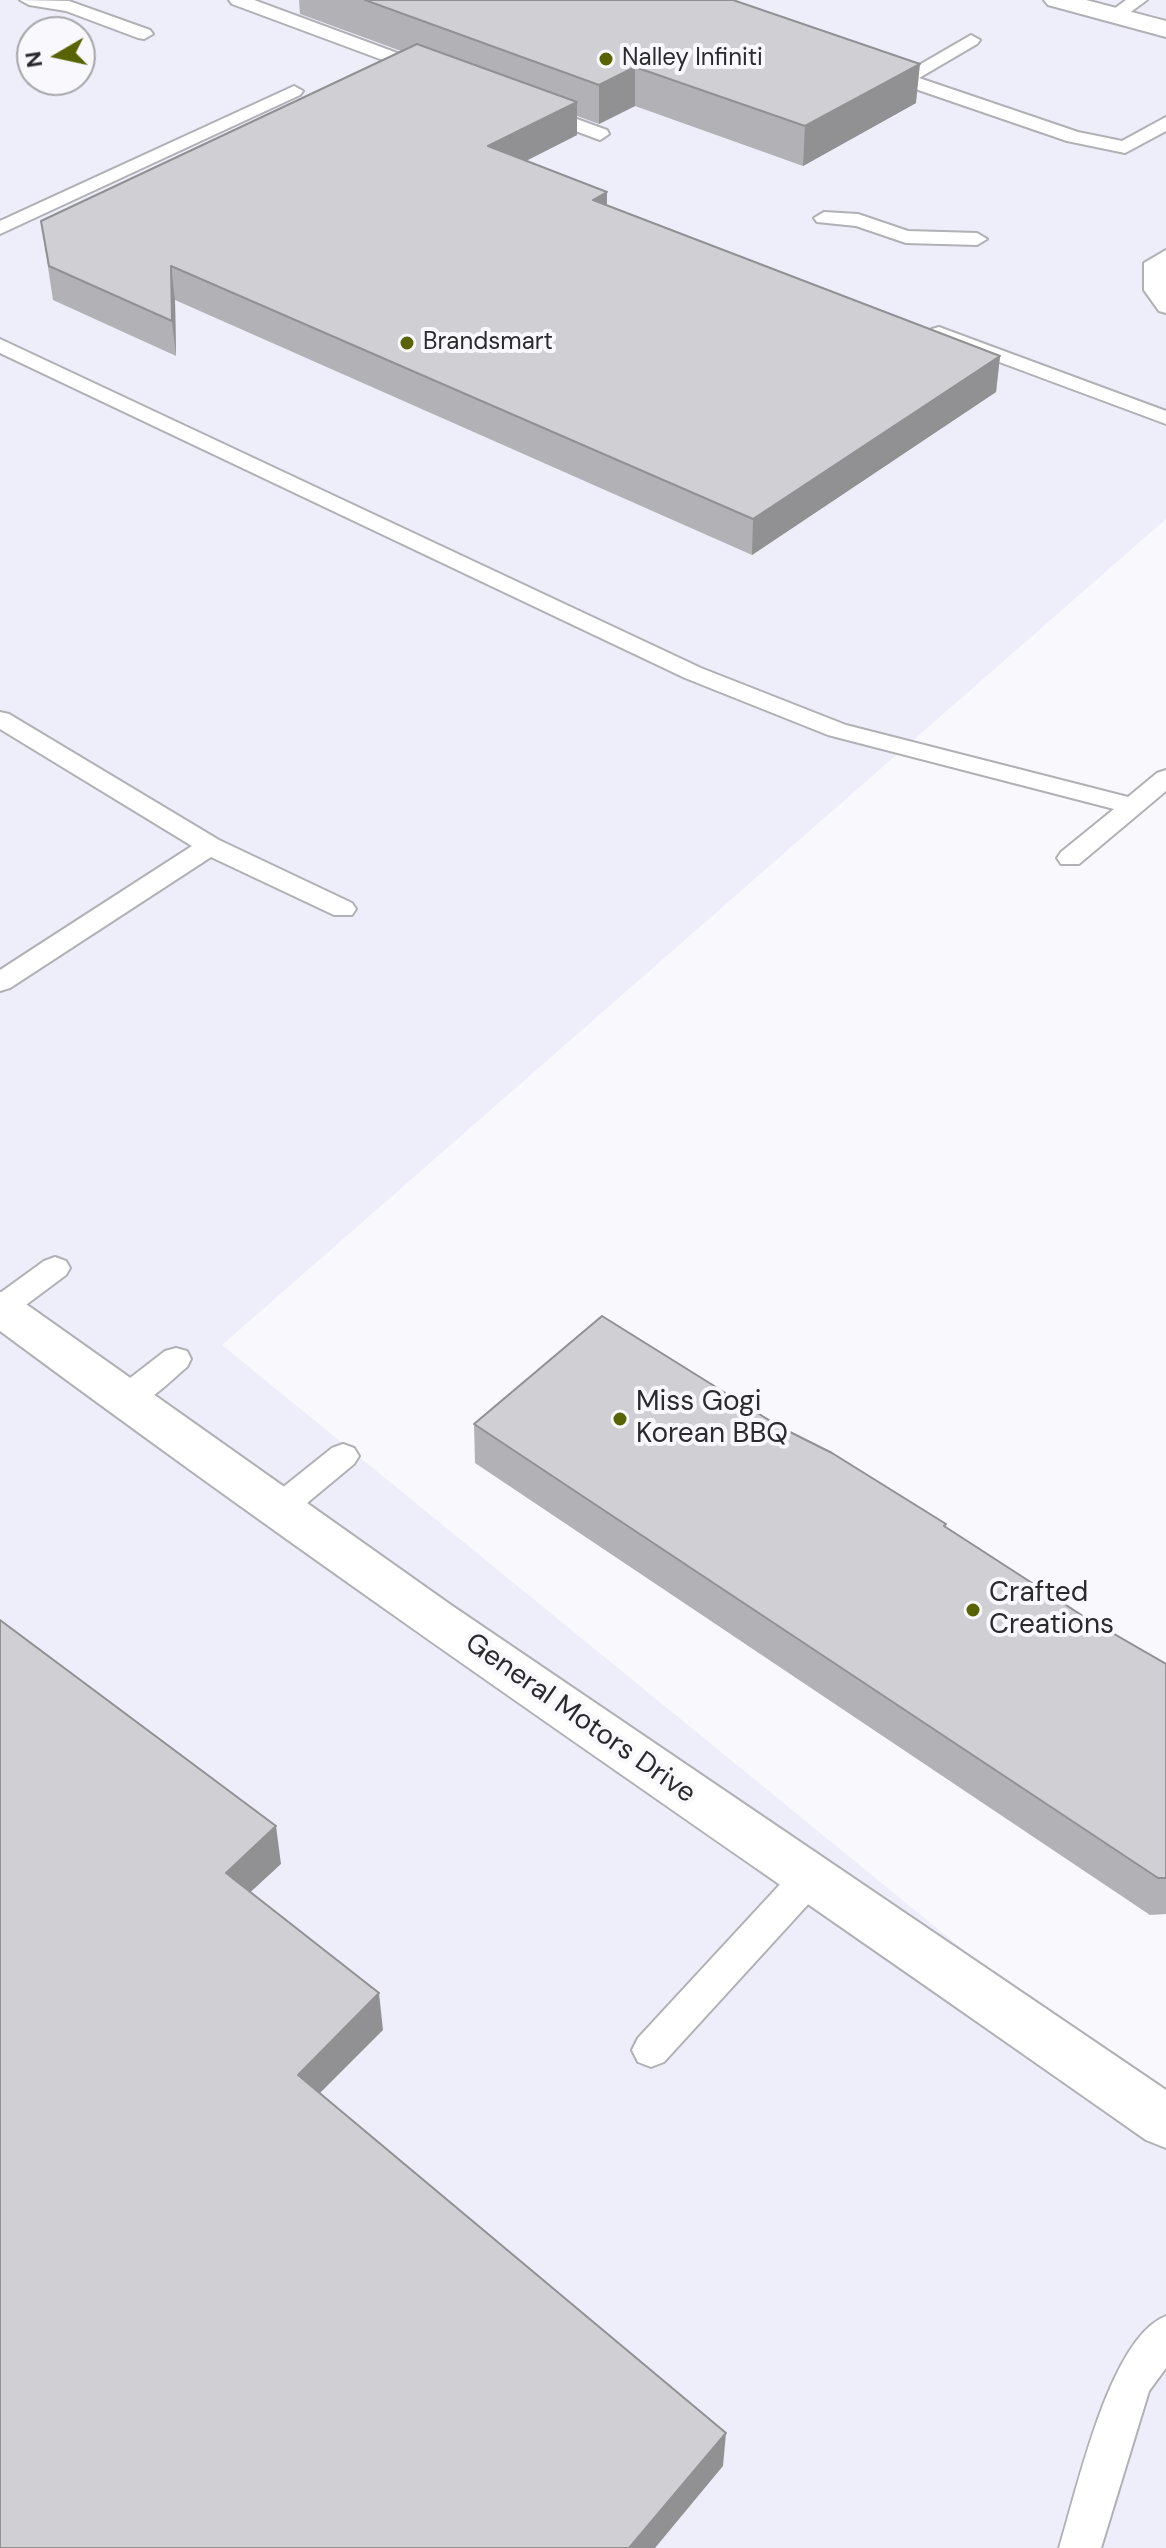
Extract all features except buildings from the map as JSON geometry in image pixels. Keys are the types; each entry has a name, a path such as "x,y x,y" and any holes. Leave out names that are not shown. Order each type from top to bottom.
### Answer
{"street":[{"path":"1057,0 1166,29"},
{"name":"General Motors Drive","path":"0,1308 123,1400 278,1509 1166,2122"}],"lane":[{"path":"29,0 64,3 144,34"},
{"path":"238,0 441,75"},
{"path":"1115,15 1138,0"},
{"path":"971,40 904,79 1074,137 1125,147 1166,123"},
{"path":"0,228 294,91"},
{"path":"528,107 600,134"},
{"path":"824,218 858,220 906,237 977,239"},
{"path":"1166,256 1154,263 1154,290 1166,307"},
{"path":"939,333 1166,418"},
{"path":"0,345 693,673 837,730 1133,806"},
{"path":"0,719 210,846 343,909"},
{"path":"1070,858 1166,778"},
{"path":"0,982 210,846"},
{"path":"0,1308 55,1268"},
{"path":"123,1400 176,1359"},
{"path":"278,1509 343,1456"},
{"path":"651,2050 810,1877"},
{"path":"1080,2548 1132,2381 1166,2335"}],"shaded area":[{"path":"0,0 1166,0 1166,519 222,1345 1166,2115 1166,2548 0,2548"}],"place":[{"name":"Nalley Infiniti","path":"606,59"},
{"name":"Brandsmart","path":"407,343"},
{"name":"Miss Gogi Korean BBQ","path":"620,1419"},
{"name":"Crafted Creations","path":"973,1610"}]}
